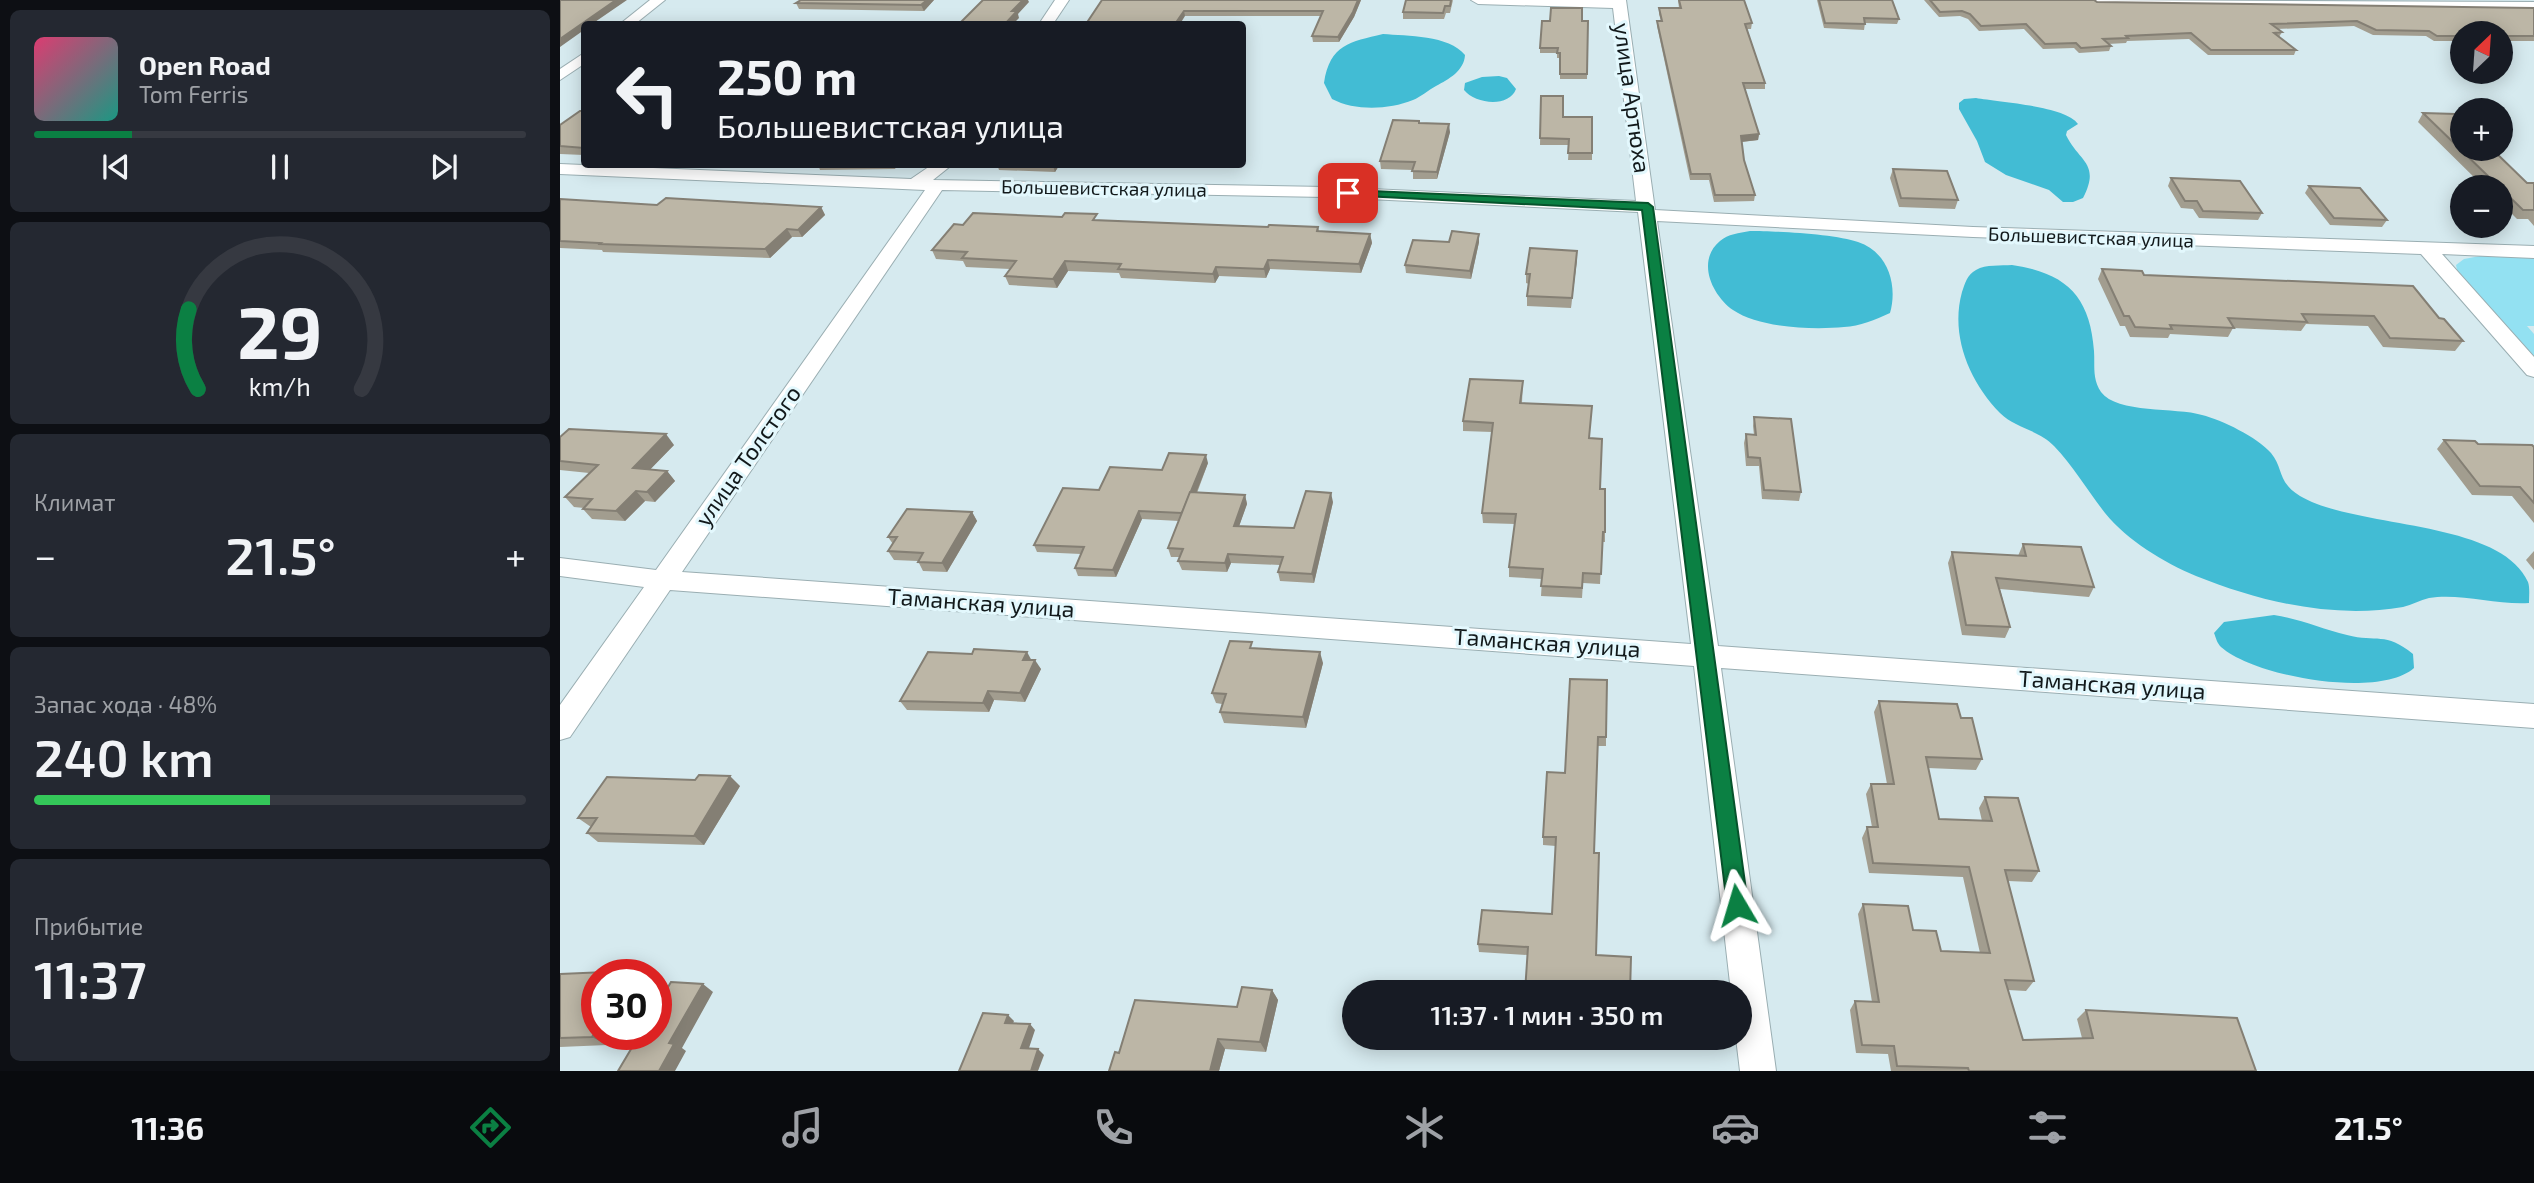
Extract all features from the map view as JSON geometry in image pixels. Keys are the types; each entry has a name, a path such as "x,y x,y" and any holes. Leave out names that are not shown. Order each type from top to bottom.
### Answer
{"street":[{"path":"631,21 658,0"},
{"path":"1048,21 1062,0"},
{"path":"1478,0 1619,2"},
{"path":"2095,0 2534,6"},
{"name":"улица Артюха","path":"1619,2 1707,655 1758,1071"},
{"path":"560,76 581,59"},
{"name":"улица Толстого","path":"560,728 926,185 942,168"},
{"name":"Большевистская улица","path":"560,169 926,185 1286,191 1973,232 2534,252"},
{"path":"2427,249 2534,370"},
{"name":"Таманская улица","path":"560,567 662,580 2534,716"}],"shaded area":[{"path":"1383,34 1438,40 1458,48 1465,55 1464,61 1451,77 1416,99 1403,103 1361,107 1332,99 1324,83 1331,60 1337,52 1351,43"},
{"path":"1482,77 1507,78 1516,89 1506,99 1483,101 1464,90 1465,83"},
{"path":"1976,98 2046,109 2071,118 2078,124 2067,131 2066,135 2089,170 2090,177 2083,198 2063,202 2049,190 2006,175 1985,162 1959,109 1959,103 1964,99"},
{"path":"1750,231 1835,237 1868,247 1877,253 1888,271 1893,292 1890,313 1856,325 1817,328 1757,321 1733,310 1713,287 1708,268 1709,258 1713,249 1723,239"},
{"path":"2480,256 2534,257 2534,326 2527,326 2534,334 2534,359 2457,270 2456,265 2464,259"},
{"path":"2012,265 2047,274 2061,281 2081,302 2092,332 2096,382 2101,392 2109,399 2133,407 2202,415 2239,430 2271,453 2284,480 2293,491 2324,507 2458,536 2488,547 2512,562 2528,582 2529,603 2441,597 2403,607 2377,610 2350,611 2298,606 2246,594 2196,576 2147,550 2124,533 2105,513 2054,446 2000,413 1979,387 1971,372 1965,357 1959,325 1959,308 1964,285 1970,274 1980,268"},
{"path":"2274,615 2347,635 2395,642 2413,654 2414,668 2397,677 2374,682 2347,683 2288,675 2238,658 2221,647 2214,633 2224,622"}],"building":[{"path":"560,0 616,0 586,21 581,21 581,24 560,39"},
{"path":"801,0 927,0 921,5 796,3"},
{"path":"983,0 1023,0 1012,11 1017,11 1008,21 962,21"},
{"path":"1102,0 1358,0 1338,37 1312,36 1323,11 1184,11 1177,21 1088,21"},
{"path":"1406,0 1451,0 1450,6 1445,6 1443,13 1403,12"},
{"path":"1679,0 1744,0 1752,23 1745,24 1765,83 1743,83 1759,134 1741,136 1744,160 1755,195 1715,195 1710,174 1691,174 1657,21 1662,21 1659,8 1681,8"},
{"path":"1819,0 1892,0 1899,19 1864,18 1865,24 1825,23"},
{"path":"1930,0 2094,0 2534,8 2534,36 2513,36 2513,21 2450,21 2450,36 2437,36 2429,31 2376,30 2357,21 2271,24 2282,32 2274,33 2296,50 2211,50 2191,33 2103,39 2111,46 2081,48 2076,43 2045,44 2026,24 1981,26 1970,14 1962,11 1940,12"},
{"path":"1551,8 1582,8 1582,21 1588,21 1587,74 1560,74 1558,48 1540,48 1542,21 1550,21"},
{"path":"1541,96 1563,96 1563,117 1592,117 1592,153 1568,153 1569,139 1540,138"},
{"path":"581,111 581,148 560,146 560,125"},
{"path":"2423,113 2450,114 2450,139"},
{"path":"1393,120 1449,124 1437,172 1412,171 1415,162 1380,161"},
{"path":"2472,161 2504,161 2527,183 2534,183 2534,210 2523,210 2513,200 2513,175 2487,175"},
{"path":"1893,169 1947,171 1958,200 1901,198"},
{"path":"2171,178 2240,181 2262,213 2203,211 2197,201 2185,201"},
{"path":"2309,186 2360,188 2387,220 2334,218"},
{"path":"666,198 821,207 798,230 787,229 765,249 560,241 560,199 657,205"},
{"path":"973,213 1062,217 1065,213 1097,214 1093,220 1318,227 1317,231 1370,234 1359,264 1268,260 1264,269 1216,267 1213,274 1118,269 1121,264 1065,261 1053,279 1005,276 1016,261 962,258 967,252 932,250 954,224 963,225"},
{"path":"1452,231 1479,234 1470,271 1405,265 1413,240 1449,242"},
{"path":"1530,248 1577,251 1572,298 1527,296 1530,274 1526,274"},
{"path":"2102,269 2142,271 2144,275 2413,286 2439,318 2444,319 2463,341 2390,338 2374,316 2302,314 2307,322 2228,318 2234,328 2170,325 2172,329 2135,327 2129,316 2124,316"},
{"path":"1470,379 1523,381 1520,403 1592,406 1589,438 1602,439 1600,489 1605,489 1605,532 1601,574 1583,573 1582,588 1541,586 1543,569 1509,567 1516,514 1482,513 1493,423 1463,421"},
{"path":"1754,417 1791,419 1801,492 1764,490 1760,458 1748,457 1746,434 1756,435"},
{"path":"569,429 666,434 633,468 667,471 647,492 636,491 616,511 583,509 592,499 565,497 598,465 560,461 560,437"},
{"path":"2444,440 2532,445 2534,503 2520,487 2480,486"},
{"path":"1169,453 1206,455 1182,513 1139,511 1113,570 1075,568 1084,547 1034,545 1063,488 1099,490 1110,467 1162,470"},
{"path":"1306,491 1331,493 1312,574 1278,572 1283,557 1228,554 1225,563 1178,561 1183,549 1168,548 1190,492 1245,495 1234,526 1294,528"},
{"path":"907,509 972,512 942,563 918,562 923,553 888,551 897,537 888,537"},
{"path":"2023,544 2081,547 2094,587 1996,578 2010,627 1966,625 1952,552 2026,556"},
{"path":"1230,641 1252,642 1250,648 1320,652 1303,717 1220,712 1226,694 1212,693"},
{"path":"974,649 1027,652 1023,660 1035,660 1020,693 988,691 983,703 900,701 928,652 972,654"},
{"path":"1570,679 1607,680 1606,737 1598,737 1594,853 1599,853 1596,955 1631,957 1630,980 1526,980 1528,947 1478,944 1482,910 1552,914 1556,837 1543,837 1547,772 1565,773"},
{"path":"1879,701 1957,704 1961,718 1972,718 1982,759 1926,757 1939,819 1992,821 1985,797 2018,798 2039,871 2005,870 2034,981 2005,980 2023,1040 2093,1038 2086,1010 2237,1018 2256,1071 1969,1071 1968,1068 1897,1066 1894,1046 1862,1045 1855,1001 1879,1002 1863,904 1908,906 1913,930 1936,931 1941,951 1990,953 1969,867 1873,863 1867,827 1878,827 1871,784 1894,784"},
{"path":"699,775 730,776 694,836 587,833 597,818 578,818 607,777 695,780"},
{"path":"581,973 581,1037 560,1038 560,974"},
{"path":"672,982 703,984 672,1038"},
{"path":"1242,987 1272,990 1260,1042 1218,1039 1210,1071 1109,1071 1115,1052 1119,1053 1135,1000 1237,1007"},
{"path":"983,1013 1008,1015 1005,1023 1030,1024 1021,1048 1038,1049 1031,1071 959,1071"},
{"path":"630,1050 671,1050 659,1071 618,1071"}],"route":[{"path":"1348,193 1648,207 1737,905"}]}
